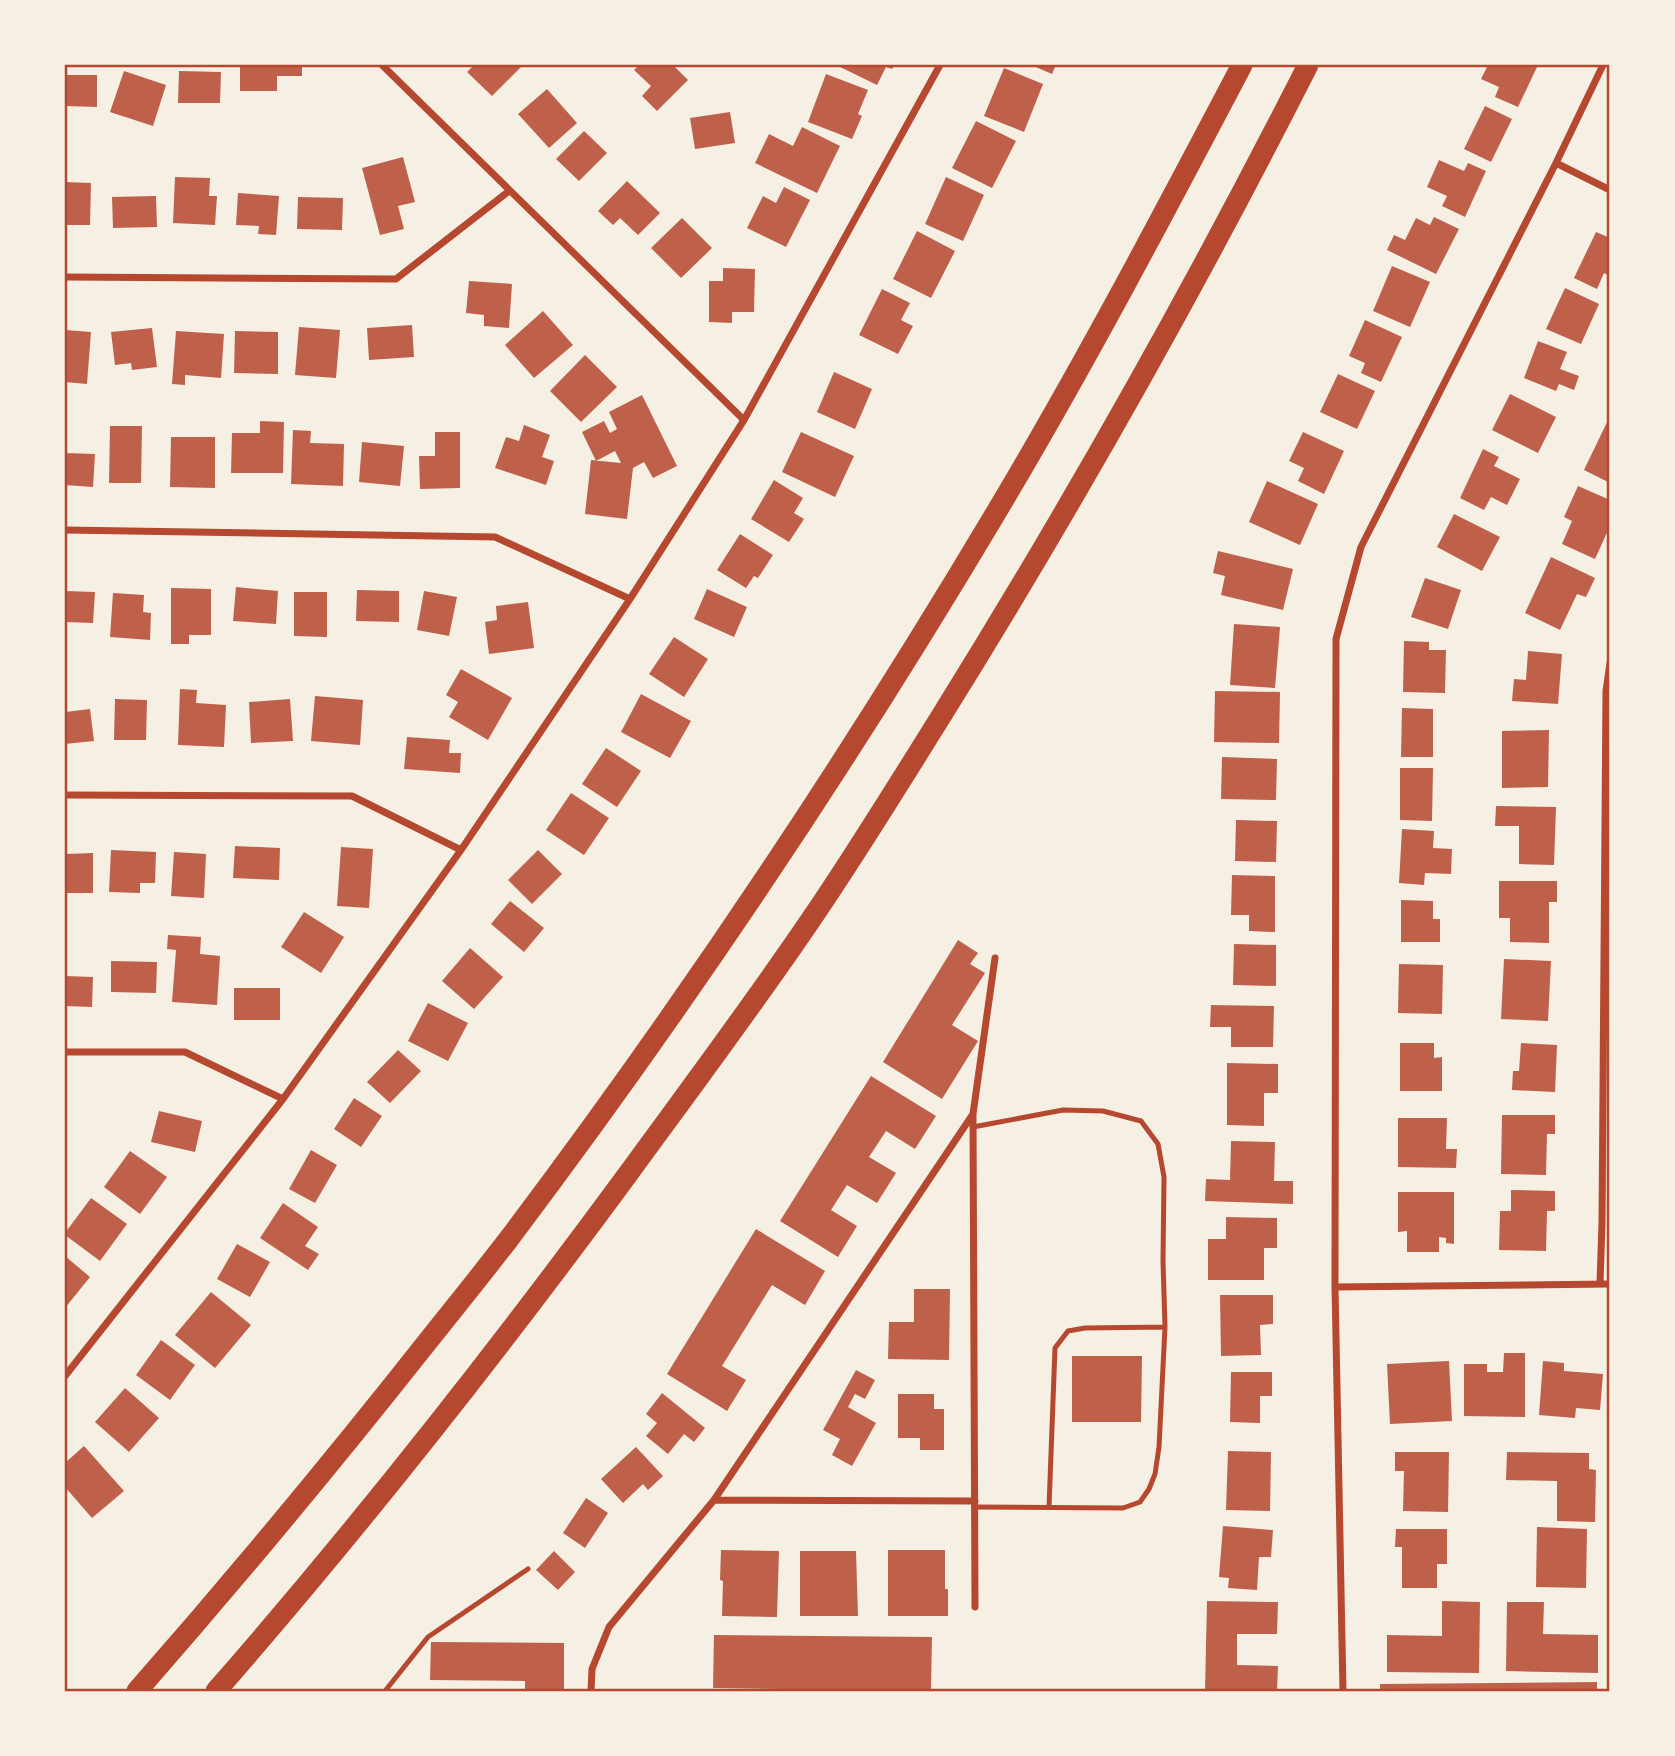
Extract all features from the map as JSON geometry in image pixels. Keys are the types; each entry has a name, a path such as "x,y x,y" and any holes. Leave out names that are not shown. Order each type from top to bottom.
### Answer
{"highway":[{"path":"137,1691 307,1493 507,1241 639,1060 761,884 875,708 996,513 1158,226 1242,65"},
{"path":"216,1691 420,1449 545,1287 733,1031 813,916 963,681 1102,447 1187,294 1308,65"}],"street":[{"path":"382,65 744,420"},
{"path":"65,1376 283,1099 461,850 631,599 744,420 940,65"},
{"path":"1343,1691 1335,1287 1336,639 1361,547 1603,65"},
{"path":"1556,163 1610,190"},
{"path":"65,277 397,279 509,191"},
{"path":"65,530 495,537 631,599"},
{"path":"1600,1284 1606,691 1610,663"},
{"path":"65,795 352,796 461,850"},
{"path":"975,1607 973,1114 995,958"},
{"path":"65,1052 185,1052 283,1099"},
{"path":"591,1691 592,1669 609,1627 714,1500 973,1114"},
{"path":"1335,1287 1610,1284"},
{"path":"714,1500 975,1504"}],"lane":[{"path":"973,1127 1063,1110 1103,1111 1141,1121 1158,1144 1164,1177 1165,1326 1159,1447 1155,1474 1140,1502 1123,1508 975,1504"},
{"path":"1049,1507 1055,1348 1068,1331 1085,1328 1165,1326"},
{"path":"385,1691 428,1637 528,1569"}],"building":[{"path":"240,65 302,65 302,76 277,76 277,91 240,91"},
{"path":"474,65 523,65 492,96 467,72"},
{"path":"639,65 673,65 688,80 657,111 642,96 651,86 634,70"},
{"path":"836,65 895,65 892,69 886,67 877,85"},
{"path":"1031,65 1056,65 1052,74"},
{"path":"1488,65 1538,65 1518,107 1495,97 1499,87 1481,79"},
{"path":"1004,68 1043,84 1024,132 984,116"},
{"path":"124,71 166,85 153,126 110,112"},
{"path":"179,71 221,72 220,103 178,103"},
{"path":"826,74 868,90 858,114 862,116 852,139 808,122"},
{"path":"65,75 97,75 97,107 65,106"},
{"path":"547,89 577,123 549,148 518,114"},
{"path":"1485,106 1512,119 1491,162 1464,149"},
{"path":"730,112 735,143 695,149 690,118"},
{"path":"976,121 1016,141 992,188 952,168"},
{"path":"802,127 840,146 817,193 755,163 769,134 793,146"},
{"path":"584,131 607,153 579,181 556,159"},
{"path":"403,157 415,202 398,206 404,229 380,235 362,168"},
{"path":"1439,160 1464,171 1468,163 1486,171 1465,217 1442,206 1447,196 1427,187"},
{"path":"175,177 210,178 209,196 217,196 215,225 173,223"},
{"path":"946,177 984,195 963,241 925,224"},
{"path":"627,181 660,213 638,235 620,218 613,225 598,211"},
{"path":"65,182 91,183 90,225 65,225"},
{"path":"784,187 810,200 786,247 747,228 763,196 776,203"},
{"path":"238,193 279,196 276,235 258,234 259,226 236,225"},
{"path":"156,196 157,227 113,228 112,197"},
{"path":"298,197 343,198 342,230 297,229"},
{"path":"1434,217 1459,229 1436,274 1387,250 1394,235 1405,240 1416,218 1430,225"},
{"path":"682,218 712,248 681,278 651,248"},
{"path":"917,231 955,251 931,298 893,279"},
{"path":"1596,232 1610,238 1610,276 1604,273 1597,289 1574,278"},
{"path":"1392,266 1430,282 1410,327 1373,311"},
{"path":"723,268 755,269 754,312 732,312 732,323 709,322 709,281 723,281"},
{"path":"469,281 512,284 509,328 484,326 484,315 466,313"},
{"path":"1565,288 1599,304 1581,344 1546,329"},
{"path":"882,289 910,303 901,320 913,326 898,354 859,335"},
{"path":"543,311 573,345 534,378 505,345"},
{"path":"1365,320 1402,337 1381,382 1361,373 1365,363 1349,356"},
{"path":"412,325 414,357 369,360 367,328"},
{"path":"299,327 340,330 336,378 295,375"},
{"path":"152,328 157,367 132,370 131,363 115,365 111,332"},
{"path":"65,330 91,332 87,384 65,382"},
{"path":"176,331 224,334 221,378 185,375 185,385 172,384"},
{"path":"235,331 278,332 278,374 234,373"},
{"path":"1538,341 1567,352 1560,369 1579,376 1574,390 1559,384 1556,391 1524,378"},
{"path":"585,355 617,387 581,422 550,391"},
{"path":"834,372 872,389 855,429 817,412"},
{"path":"1338,374 1375,391 1357,429 1320,412"},
{"path":"1510,394 1556,417 1538,453 1492,430"},
{"path":"642,395 677,466 653,478 644,462 633,468 627,519 585,514 591,460 596,460 582,432 604,421 610,433 617,429 609,412","holes":["615,451 621,463 597,461"]},
{"path":"1610,416 1610,483 1584,470"},
{"path":"260,421 284,422 283,473 231,473 232,433 260,433"},
{"path":"524,425 550,435 542,457 554,461 546,485 495,468 506,437 519,441"},
{"path":"110,426 142,426 141,483 109,483"},
{"path":"293,430 311,431 310,443 344,444 343,486 291,484"},
{"path":"435,432 460,432 460,488 420,489 419,456 435,456"},
{"path":"801,432 854,456 835,497 782,472"},
{"path":"1303,432 1344,451 1324,494 1298,481 1304,468 1289,461"},
{"path":"171,437 215,437 215,488 170,487"},
{"path":"362,442 404,446 400,486 359,482"},
{"path":"1483,449 1499,457 1494,466 1520,479 1507,505 1491,497 1484,510 1460,498"},
{"path":"65,453 95,454 93,487 65,485"},
{"path":"774,480 803,498 794,513 804,519 789,542 751,519"},
{"path":"1267,481 1318,504 1300,545 1249,522"},
{"path":"1578,486 1610,500 1610,526 1595,559 1562,544 1572,521 1564,517"},
{"path":"1454,514 1500,537 1482,571 1437,547"},
{"path":"740,534 773,555 758,578 754,576 746,588 717,570"},
{"path":"1218,551 1293,569 1283,610 1221,595 1225,576 1213,573"},
{"path":"1551,557 1595,578 1586,597 1577,594 1560,630 1525,613"},
{"path":"1425,578 1461,590 1448,629 1411,617"},
{"path":"236,587 278,591 276,624 233,621"},
{"path":"171,588 211,589 211,635 189,635 189,644 171,644"},
{"path":"707,589 747,607 734,637 694,619"},
{"path":"357,590 399,591 399,622 356,621"},
{"path":"65,591 95,592 93,623 65,622"},
{"path":"424,591 457,597 449,636 417,630"},
{"path":"294,592 327,592 327,637 294,636"},
{"path":"113,593 144,595 143,612 151,613 150,640 110,637"},
{"path":"528,602 534,648 489,654 485,622 497,620 496,606"},
{"path":"1234,624 1280,627 1275,688 1230,685"},
{"path":"674,637 708,659 684,697 649,674"},
{"path":"1404,641 1429,642 1429,650 1446,650 1445,693 1403,692"},
{"path":"1528,651 1562,654 1558,704 1512,701 1514,679 1526,680"},
{"path":"461,669 512,698 488,740 449,717 458,702 446,695"},
{"path":"180,689 197,690 196,703 226,705 224,747 178,745"},
{"path":"1215,691 1280,692 1279,743 1214,742"},
{"path":"641,694 691,721 670,758 621,732"},
{"path":"315,696 363,700 360,745 311,741"},
{"path":"115,699 147,700 146,740 114,740"},
{"path":"290,699 293,741 251,743 249,702"},
{"path":"1402,708 1433,709 1433,757 1401,757"},
{"path":"90,709 94,741 65,744 65,712"},
{"path":"1549,730 1548,787 1502,788 1502,731"},
{"path":"407,737 450,740 449,753 461,753 460,773 404,769"},
{"path":"606,748 641,771 617,807 582,784"},
{"path":"1222,757 1277,759 1276,800 1221,799"},
{"path":"1400,768 1433,768 1432,821 1400,820"},
{"path":"571,793 609,818 584,855 546,830"},
{"path":"1496,806 1556,807 1554,865 1519,864 1519,826 1495,826"},
{"path":"1236,820 1277,821 1276,862 1235,861"},
{"path":"1402,829 1434,831 1433,848 1452,849 1451,874 1425,873 1424,885 1399,883"},
{"path":"235,846 280,848 279,880 233,878"},
{"path":"341,847 373,849 369,908 337,906"},
{"path":"111,850 156,852 155,883 140,883 140,893 109,892"},
{"path":"538,850 562,874 532,904 508,880"},
{"path":"174,852 206,854 204,898 171,896"},
{"path":"93,853 93,893 65,893 65,854"},
{"path":"1232,875 1275,876 1275,932 1249,931 1249,915 1231,915"},
{"path":"1499,881 1557,881 1557,902 1549,902 1549,943 1510,942 1510,918 1499,918"},
{"path":"1401,900 1433,901 1433,919 1440,919 1440,942 1401,942"},
{"path":"510,901 544,928 524,952 491,924"},
{"path":"304,912 344,937 321,973 281,947"},
{"path":"168,935 201,937 200,954 220,956 217,1005 172,1002 176,950 167,949"},
{"path":"958,940 978,953 970,964 985,973 952,1025 978,1041 942,1099 883,1062"},
{"path":"1234,944 1276,945 1276,986 1233,985"},
{"path":"470,948 503,977 474,1009 442,981"},
{"path":"1504,959 1551,961 1548,1021 1501,1019"},
{"path":"111,961 157,962 156,993 111,992"},
{"path":"1399,964 1443,965 1442,1014 1398,1013"},
{"path":"65,976 93,977 92,1007 65,1006"},
{"path":"234,988 280,988 280,1020 234,1020"},
{"path":"428,1003 468,1023 448,1061 408,1041"},
{"path":"1211,1005 1274,1006 1273,1047 1231,1047 1231,1027 1210,1027"},
{"path":"1400,1043 1434,1043 1434,1058 1442,1057 1442,1091 1400,1091"},
{"path":"1521,1043 1557,1045 1555,1092 1512,1090 1513,1071 1519,1071"},
{"path":"398,1050 421,1071 390,1103 367,1082"},
{"path":"1227,1063 1278,1064 1278,1093 1264,1093 1264,1126 1227,1125"},
{"path":"871,1076 936,1116 915,1149 886,1131 869,1157 896,1173 877,1203 847,1185 831,1210 857,1226 838,1257 780,1221"},
{"path":"354,1098 382,1116 361,1147 334,1129"},
{"path":"159,1111 202,1121 195,1152 151,1142"},
{"path":"1502,1115 1555,1115 1555,1134 1547,1134 1546,1175 1501,1174"},
{"path":"1398,1118 1447,1118 1446,1149 1457,1149 1456,1168 1398,1167"},
{"path":"1231,1141 1275,1142 1274,1181 1293,1181 1293,1204 1205,1201 1206,1179 1230,1180"},
{"path":"311,1150 337,1165 315,1203 289,1189"},
{"path":"130,1151 167,1177 140,1214 104,1187"},
{"path":"1511,1190 1555,1191 1555,1211 1547,1211 1546,1251 1499,1250 1500,1211 1511,1211"},
{"path":"1398,1192 1454,1192 1454,1244 1446,1243 1446,1238 1439,1237 1439,1252 1407,1252 1407,1231 1398,1232"},
{"path":"91,1198 127,1224 100,1261 65,1235"},
{"path":"283,1203 318,1227 305,1246 319,1254 308,1270 260,1238"},
{"path":"1226,1217 1277,1218 1277,1248 1264,1248 1264,1280 1208,1280 1208,1239 1226,1239"},
{"path":"756,1229 825,1271 805,1305 772,1285 722,1366 746,1380 727,1411 667,1374"},
{"path":"237,1244 270,1262 250,1297 217,1279"},
{"path":"65,1256 90,1277 65,1308"},
{"path":"914,1289 950,1289 949,1360 888,1359 889,1322 914,1322"},
{"path":"211,1292 251,1325 215,1368 175,1335"},
{"path":"1220,1295 1273,1295 1273,1324 1260,1325 1261,1355 1221,1356"},
{"path":"161,1340 195,1365 170,1400 136,1375"},
{"path":"1504,1353 1525,1353 1525,1417 1464,1416 1464,1364 1487,1364 1487,1372 1503,1372"},
{"path":"1072,1356 1142,1356 1141,1422 1072,1422"},
{"path":"1449,1361 1452,1421 1390,1424 1387,1364"},
{"path":"1543,1361 1564,1363 1564,1371 1603,1374 1600,1410 1576,1408 1575,1418 1539,1415"},
{"path":"856,1370 875,1380 865,1399 855,1394 848,1407 876,1423 852,1466 832,1455 840,1439 823,1430"},
{"path":"1231,1372 1272,1372 1272,1396 1260,1396 1260,1423 1230,1422"},
{"path":"125,1388 159,1418 129,1452 95,1422"},
{"path":"662,1393 705,1428 694,1442 684,1434 668,1454 646,1436 657,1423 646,1414"},
{"path":"898,1394 934,1394 934,1409 944,1409 944,1450 920,1450 920,1438 898,1438"},
{"path":"84,1446 124,1491 92,1518 65,1487 65,1463"},
{"path":"636,1447 663,1476 648,1490 643,1484 623,1503 601,1479"},
{"path":"1228,1451 1271,1452 1270,1511 1226,1510"},
{"path":"1395,1452 1449,1452 1448,1512 1403,1511 1404,1471 1395,1471"},
{"path":"1507,1452 1589,1453 1589,1469 1596,1470 1595,1522 1557,1521 1557,1481 1506,1480"},
{"path":"586,1498 608,1513 585,1548 563,1533"},
{"path":"1223,1526 1273,1530 1271,1557 1259,1557 1257,1590 1228,1588 1229,1578 1219,1577"},
{"path":"1537,1527 1587,1529 1586,1588 1536,1587"},
{"path":"1396,1529 1447,1529 1447,1564 1437,1564 1437,1588 1402,1588 1402,1547 1395,1547"},
{"path":"721,1550 779,1551 777,1617 722,1616"},
{"path":"888,1550 945,1550 948,1616 888,1616"},
{"path":"554,1551 575,1572 558,1590 536,1570"},
{"path":"800,1551 856,1551 858,1616 800,1616"},
{"path":"1207,1601 1278,1602 1277,1634 1237,1634 1237,1665 1278,1666 1277,1691 1205,1691"},
{"path":"1442,1601 1480,1602 1479,1673 1387,1672 1387,1635 1442,1636"},
{"path":"1507,1602 1544,1602 1543,1634 1598,1635 1598,1673 1506,1671"},
{"path":"714,1635 932,1637 931,1690 713,1688"},
{"path":"431,1642 564,1643 564,1691 525,1691 525,1681 430,1680"},
{"path":"1597,1682 1597,1691 1380,1691 1380,1684"}]}
